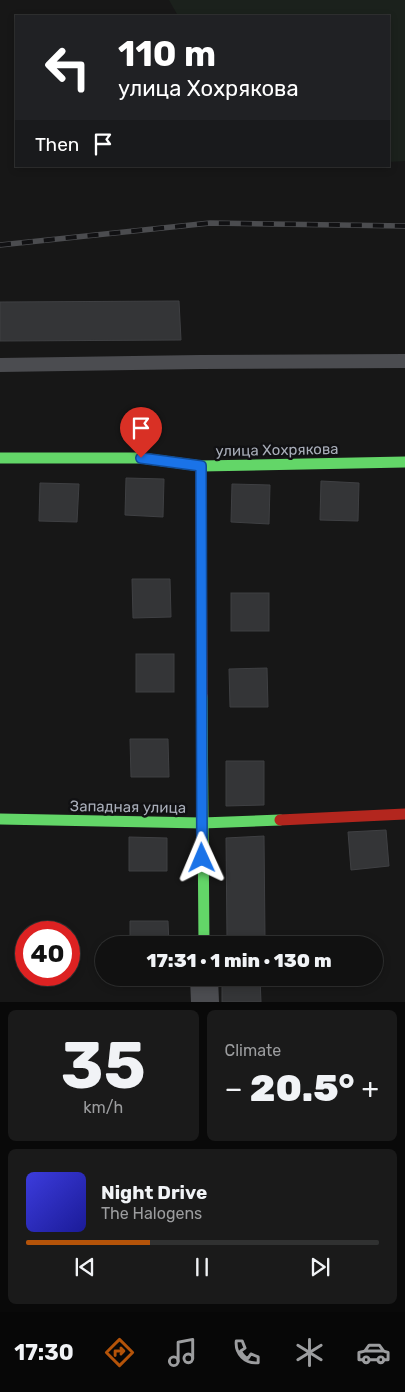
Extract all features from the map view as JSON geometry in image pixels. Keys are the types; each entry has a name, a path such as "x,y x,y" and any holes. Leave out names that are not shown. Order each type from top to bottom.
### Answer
{"street":[{"name":"улица Хохрякова","path":"0,458 141,458 201,466 405,462"},
{"path":"201,466 204,936"},
{"name":"Западная улица","path":"0,819 202,823 405,814"},
{"path":"204,986 205,1002"}],"lane":[{"path":"0,365 405,361"}],"shaded area":[{"path":"169,0 405,0 405,161 390,162 390,15 177,15"}],"building":[{"path":"179,301 181,340 0,341 0,302"},
{"path":"126,478 164,479 163,517 125,515"},
{"path":"321,481 359,483 358,521 320,520"},
{"path":"40,483 79,484 77,522 39,521"},
{"path":"232,484 270,485 269,524 231,522"},
{"path":"132,579 170,579 171,617 133,618"},
{"path":"231,593 269,593 269,631 231,631"},
{"path":"136,654 174,654 174,692 136,692"},
{"path":"267,668 268,707 230,707 229,669"},
{"path":"130,739 168,739 169,777 131,777"},
{"path":"226,761 264,761 264,805 226,806"},
{"path":"386,830 389,866 351,870 348,832"},
{"path":"264,836 265,936 227,936 226,838"},
{"path":"129,837 167,838 167,871 129,871"},
{"path":"130,921 168,921 169,936 130,936"},
{"path":"222,986 260,986 261,1002 222,1002"}],"railway":[{"path":"0,245 210,223 405,226"}],"traffic: fast":[{"path":"0,458 141,458 201,466 405,462"},
{"path":"202,696 204,936"},
{"path":"0,819 202,823 280,820"}],"traffic: jam":[{"path":"201,466 202,696"},
{"path":"280,820 405,814"}],"route":[{"path":"141,458 201,466 202,858"}]}
